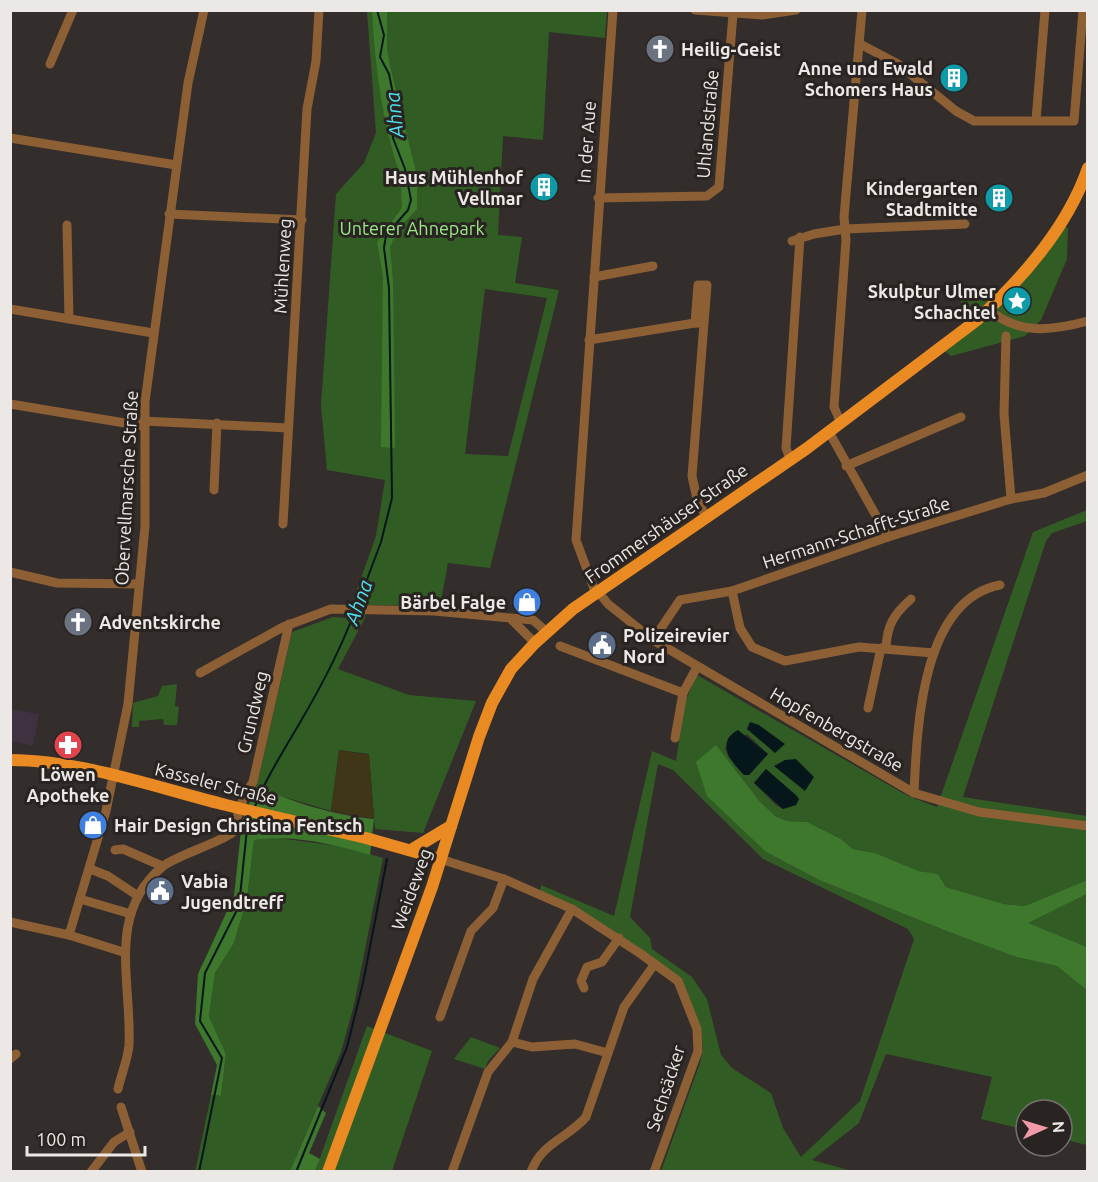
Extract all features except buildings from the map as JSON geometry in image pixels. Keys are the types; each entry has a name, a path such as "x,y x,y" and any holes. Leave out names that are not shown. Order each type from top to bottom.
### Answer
{"main road":[{"name":"Frommershäuser Straße","path":"548,633 573,609 829,432 938,351 988,309 1059,226 1082,186 1088,168"},
{"name":"Weideweg","path":"328,1172 440,859 492,703 511,669 535,643 548,633"},
{"name":"Kasseler Straße","path":"10,760 33,760 112,775 440,859"},
{"path":"411,850 451,826"}],"street":[{"path":"50,64 73,10"},
{"name":"Obervellmarsche Straße","path":"68,935 106,811 128,704 146,499 143,424 153,333 188,83 204,10"},
{"name":"Mühlenweg","path":"283,524 307,109 316,61 319,10"},
{"name":"In der Aue","path":"598,593 576,540 598,198 613,10"},
{"path":"695,10 762,15 796,10"},
{"path":"841,423 834,408 862,10"},
{"path":"1036,120 1045,10"},
{"path":"860,44 898,64 956,111 974,121 1074,121 1083,10"},
{"name":"Uhlandstraße","path":"598,198 708,196 719,187 733,14"},
{"path":"10,138 176,165"},
{"path":"169,214 302,220"},
{"path":"790,459 786,448 796,239 845,229 964,224"},
{"path":"67,225 69,319"},
{"path":"594,277 652,266"},
{"path":"10,309 153,333"},
{"path":"988,309 1004,322 1020,328 1088,321"},
{"path":"589,340 699,323 693,476 697,499 706,518"},
{"path":"1006,336 1004,414 1011,499"},
{"path":"10,404 143,424 217,423 288,428"},
{"path":"846,466 961,417"},
{"path":"214,490 217,423"},
{"path":"829,432 846,466 888,537"},
{"name":"Hermann-Schafft-Straße","path":"653,640 680,600 732,591 888,537 1011,499 1044,493 1088,476"},
{"path":"10,572 57,583 139,584"},
{"path":"914,793 917,722 934,653 954,614 964,602 985,588 1000,585"},
{"path":"732,591 740,628 752,647 785,661 859,647 934,653"},
{"name":"Hopfenbergstraße","path":"598,593 608,604 653,640 914,793 979,812 1088,826"},
{"path":"868,708 889,624 896,612 911,599"},
{"path":"200,673 290,624 330,609 434,611 512,620 533,620 548,633"},
{"path":"512,620 535,643"},
{"name":"Grundweg","path":"162,866 232,834 244,795 253,782 290,624"},
{"path":"560,646 683,693"},
{"path":"675,738 683,693 697,667"},
{"path":"115,850 123,849 162,866 138,896 131,914 123,952 129,1048 118,1089"},
{"name":"Sechsäcker","path":"440,859 504,879 572,909 619,938 678,981 697,1029 698,1051 654,1172"},
{"path":"90,869 108,876 138,896"},
{"path":"440,1017 471,931 493,908 504,879"},
{"path":"80,899 131,914"},
{"path":"452,1172 488,1072 512,1042 532,979 572,909"},
{"path":"11,923 68,935 123,952"},
{"path":"584,988 581,981 587,967 602,962 619,938"},
{"path":"531,1172 541,1152 576,1128 586,1117 624,1007 654,965"},
{"path":"512,1042 532,1047 575,1044 608,1053"},
{"path":"121,1107 142,1172"},
{"path":"91,1172 114,1142 130,1132"}],"shaded area":[{"path":"10,709 39,714 33,746 11,741"},
{"path":"750,722 759,725 785,744 775,753 747,729"},
{"path":"738,730 768,754 749,775 744,775 739,770 730,758 726,746 727,740"},
{"path":"796,759 814,777 805,791 774,766 785,760"},
{"path":"766,769 797,796 799,799 796,805 783,809 754,783"}],"green space":[{"name":"Unterer Ahnepark","path":"367,11 607,11 605,38 549,32 543,140 503,136 498,235 522,237 515,283 559,290 490,568 448,563 440,606 366,605 365,618 338,669 409,695 476,701 423,833 375,829 369,754 339,750 331,811 274,794 257,785 292,632 333,617 347,618 376,536 385,480 327,470 321,405 336,194 364,163 376,133","holes":["485,289 547,298 508,456 465,454"]},
{"path":"372,11 387,11 387,49 390,66 416,172 400,175 388,135 380,94"},
{"path":"417,184 417,209 398,229 390,247 393,282 395,448 381,447 383,276 377,242 402,208 401,186"},
{"path":"1057,223 1068,228 1067,259 1041,320 1025,336 951,356 939,347 971,319 959,299 959,290 983,299 994,299"},
{"path":"1087,510 1087,521 1052,533 1046,541 963,797 1087,816 1087,880 1025,906 1004,904 946,887 938,874 919,871 875,853 853,849 841,839 807,822 787,821 775,816 759,802 735,770 766,852 819,880 949,932 1016,957 1057,966 1086,988 1087,1145 1074,1142 1074,1098 1014,1098 1014,1127 981,1119 992,1077 886,1054 859,1123 812,1160 852,1171 661,1171 703,1049 701,1029 682,982 540,892 541,885 614,916 652,751 676,761 685,702 697,675 908,796 937,807 1033,532","holes":["747,734 768,754 749,775 729,758 725,748","658,764 673,770 763,859 908,929 914,939 860,1101 801,1157 783,1128 771,1093 732,1068 721,1055 707,999 692,977 652,949 650,938 630,917","766,769 783,809 754,783"]},
{"path":"177,684 175,706 179,707 177,725 164,725 163,719 139,721 139,727 132,727 133,703 158,696 162,686"},
{"path":"716,745 760,802 775,816 787,821 807,822 841,839 853,849 875,853 919,871 938,874 946,887 1004,904 1025,906 1087,880 1087,894 1028,923 1087,947 1087,990 1057,966 1016,957 949,932 819,880 766,852 707,796 696,762"},
{"path":"257,785 314,807 344,815 374,819 370,855 342,847 297,839 254,840 247,899 234,943 215,973 209,1017 226,1054 221,1096 211,1095 217,1065 195,1024 198,974 234,896 242,821"},
{"path":"271,837 345,847 383,858 354,1005 341,1052 290,1171 195,1172 211,1095 221,1096 226,1054 209,1018 215,973 234,943 247,899 254,840"},
{"path":"1087,894 1087,947 1027,923"},
{"path":"367,1026 432,1051 392,1171 315,1172"},
{"path":"471,1037 500,1048 488,1061 485,1069 454,1059"},
{"path":"318,1106 326,1113 309,1153 320,1159 315,1171 290,1171"}],"sand":[{"path":"339,750 369,755 374,819 331,811"}],"waterway":[{"name":"Ahna","path":"357,606 381,542 392,498 389,288 384,248 386,235 408,210 411,200 405,169 393,138 392,125 396,109 389,74 380,57 384,35 377,10"},
{"name":"Ahna","path":"254,809 270,774 324,680 355,611"},
{"name":"Ahna","path":"199,1172 222,1058 200,1021 205,973 239,906 247,829 251,817"},
{"path":"296,1172 347,1047 363,983 387,859"}],"place":[{"name":"Heilig-Geist","path":"660,49"},
{"name":"Anne und Ewald Schomers Haus","path":"954,78"},
{"name":"Haus Mühlenhof Vellmar","path":"544,187"},
{"name":"Kindergarten Stadtmitte","path":"999,198"},
{"name":"Skulptur Ulmer Schachtel","path":"1017,301"},
{"name":"Bärbel Falge","path":"527,602"},
{"name":"Adventskirche","path":"78,622"},
{"name":"Polizeirevier Nord","path":"602,645"},
{"name":"Löwen Apotheke","path":"68,745"},
{"name":"Hair Design Christina Fentsch","path":"93,825"},
{"name":"Vabia Jugendtreff","path":"160,891"}]}
